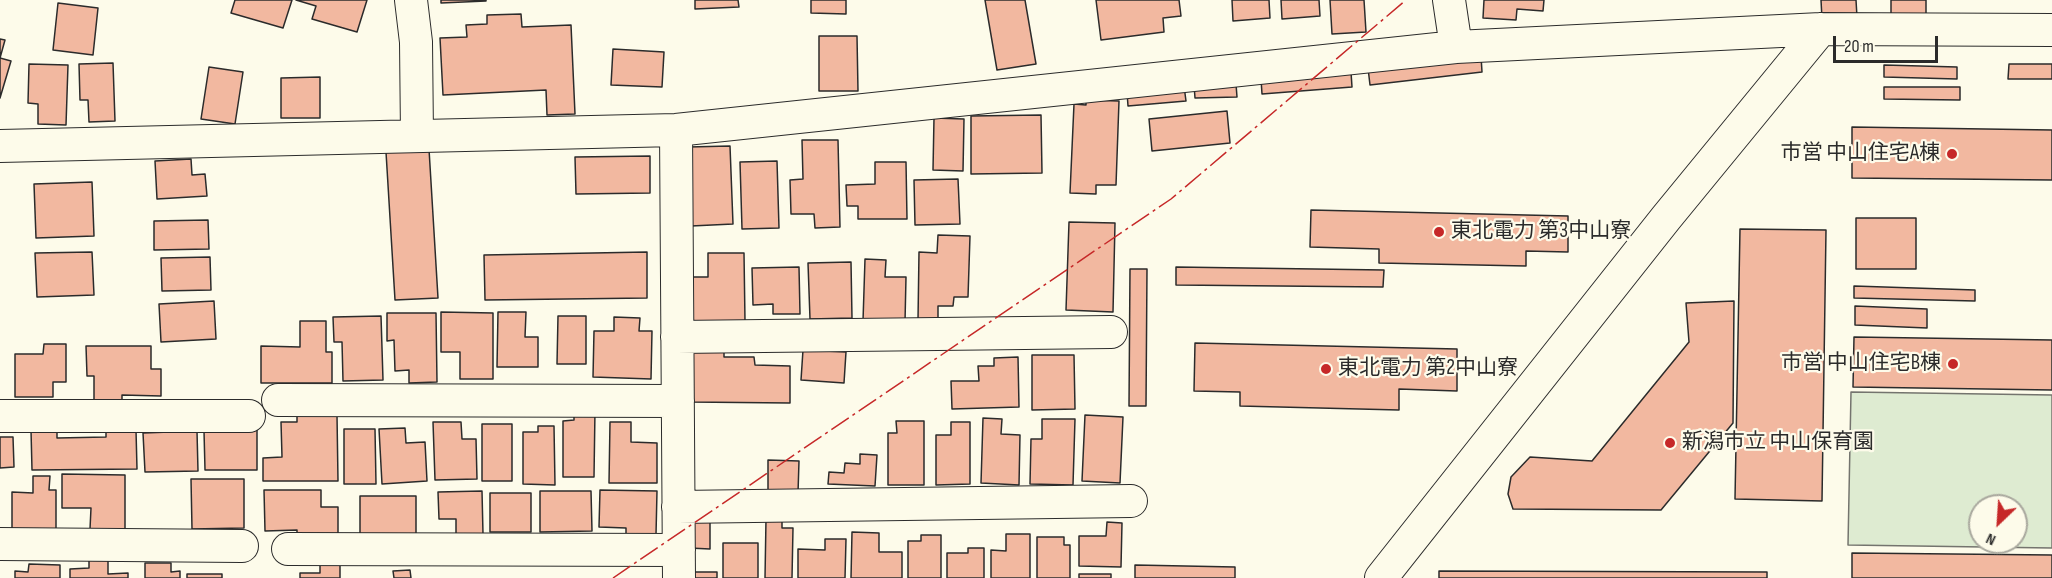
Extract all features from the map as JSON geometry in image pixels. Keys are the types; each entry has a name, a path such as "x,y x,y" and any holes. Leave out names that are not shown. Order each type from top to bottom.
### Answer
{"street":[{"path":"411,0 416,42 417,136"},
{"path":"1449,0 1456,47"},
{"path":"0,146 676,130 1456,47 1821,29 2052,30"},
{"path":"1381,578 1666,218 1821,29"},
{"path":"288,549 679,564 676,130"},
{"path":"677,337 1111,332"},
{"path":"278,400 678,401"},
{"path":"0,416 249,416"},
{"path":"678,507 1131,501"},
{"path":"0,544 242,546"}],"green space":[{"path":"1851,392 2052,395 2052,548 2028,548 2028,494 1968,494 1968,547 1848,545"}],"building":[{"path":"235,0 292,0 283,28 231,13"},
{"path":"296,0 367,0 357,32 312,19 316,6"},
{"path":"441,0 486,0 486,1 441,3"},
{"path":"695,0 738,0 739,7 695,9"},
{"path":"811,0 846,0 846,14 811,13"},
{"path":"985,0 1025,0 1036,64 997,70"},
{"path":"1096,0 1179,0 1181,16 1163,18 1164,32 1101,40"},
{"path":"1232,0 1269,0 1270,18 1233,21"},
{"path":"1281,0 1319,0 1320,16 1282,19"},
{"path":"1330,0 1364,0 1366,32 1332,34"},
{"path":"1484,0 1544,0 1543,11 1517,9 1516,20 1483,18"},
{"path":"1821,0 1856,0 1857,17 1822,19"},
{"path":"1891,0 1926,0 1926,15 1891,15"},
{"path":"58,3 98,8 93,55 53,50"},
{"path":"521,14 522,27 571,25 575,114 547,115 546,90 443,95 440,38 467,37 466,25 487,24 487,15"},
{"path":"819,36 857,36 858,91 819,91"},
{"path":"0,39 5,40 0,58"},
{"path":"613,49 664,52 662,87 611,85"},
{"path":"1481,56 1482,72 1370,85 1368,68"},
{"path":"0,58 11,61 0,98"},
{"path":"113,63 115,121 89,122 88,100 80,100 79,64"},
{"path":"29,64 68,65 66,125 38,124 38,104 28,103"},
{"path":"2009,64 2052,64 2052,79 2008,79"},
{"path":"1884,65 1957,67 1957,79 1884,77"},
{"path":"209,67 243,72 235,124 201,119"},
{"path":"1351,72 1352,87 1262,94 1261,79"},
{"path":"320,77 320,118 281,118 281,78"},
{"path":"1236,84 1237,97 1195,98 1194,85"},
{"path":"1184,86 1186,101 1128,106 1127,92"},
{"path":"1884,87 1960,87 1960,100 1884,99"},
{"path":"1086,100 1119,101 1116,185 1096,185 1096,194 1070,193 1074,104 1086,105"},
{"path":"1227,111 1230,143 1152,151 1149,119"},
{"path":"1041,115 1042,173 971,174 971,116"},
{"path":"934,118 964,119 963,171 933,170"},
{"name":"市営 中山住宅A棟","path":"1852,127 2052,130 2052,180 1852,178"},
{"path":"802,140 838,140 840,227 815,228 814,214 791,214 790,180 803,179"},
{"path":"730,146 733,224 691,226 688,147"},
{"path":"429,149 438,298 395,300 386,152"},
{"path":"650,156 650,193 576,194 575,157"},
{"path":"191,159 192,175 205,174 207,196 157,199 155,161"},
{"path":"777,161 779,228 742,229 740,162"},
{"path":"875,162 906,162 907,219 858,219 858,206 847,206 846,185 875,184"},
{"path":"958,179 960,224 915,225 914,180"},
{"path":"92,182 94,236 36,238 34,184"},
{"name":"東北電力 第3中山寮","path":"1311,210 1568,216 1568,252 1526,251 1526,266 1379,263 1379,249 1310,247"},
{"path":"1856,218 1916,218 1916,269 1856,269"},
{"path":"208,220 209,249 154,250 154,221"},
{"path":"1069,222 1115,223 1113,312 1066,310"},
{"path":"1740,229 1826,230 1822,501 1735,499"},
{"path":"938,235 970,236 968,297 954,297 953,306 938,306 938,320 918,320 919,252 937,253"},
{"path":"92,252 94,295 37,297 35,253"},
{"path":"647,252 647,298 485,300 484,255"},
{"path":"708,253 744,253 745,321 690,322 690,277 708,277"},
{"path":"210,257 211,290 162,291 161,258"},
{"path":"865,259 886,260 885,277 906,277 905,322 863,321"},
{"path":"851,262 852,318 810,319 808,263"},
{"path":"799,267 800,314 773,314 773,304 753,305 752,268"},
{"path":"1176,267 1384,270 1383,287 1176,285"},
{"path":"1130,269 1147,269 1146,406 1129,406"},
{"path":"1854,286 1975,290 1975,301 1854,298"},
{"path":"214,301 216,339 161,342 159,304"},
{"path":"1734,301 1733,423 1661,510 1513,509 1508,494 1511,477 1530,457 1592,461 1689,342 1686,303"},
{"path":"1855,306 1927,309 1927,328 1855,325"},
{"path":"441,312 493,313 493,379 460,379 460,352 441,352"},
{"path":"498,312 526,312 525,337 538,337 538,367 497,367"},
{"path":"387,313 436,313 437,382 409,383 409,370 395,371 394,340 387,341"},
{"path":"381,316 383,380 343,381 342,342 334,342 333,317"},
{"path":"558,316 586,316 586,364 557,364"},
{"path":"614,317 640,318 639,331 652,331 651,379 593,377 594,331 614,331"},
{"path":"300,321 326,321 326,352 332,352 332,383 261,383 261,346 300,347"},
{"name":"市営 中山住宅B棟","path":"1854,337 2052,340 2052,390 1853,387"},
{"name":"東北電力 第2中山寮","path":"1195,343 1457,349 1457,391 1399,389 1399,410 1240,406 1240,392 1194,391"},
{"path":"44,344 66,344 66,382 53,382 53,397 15,397 15,354 43,354"},
{"path":"86,346 151,346 151,369 161,369 161,396 122,395 122,404 94,404 94,376 87,376"},
{"path":"689,349 724,350 724,357 754,357 755,365 790,366 790,403 689,402"},
{"path":"803,350 846,352 844,383 801,380"},
{"path":"1032,355 1074,355 1075,409 1032,410"},
{"path":"1018,357 1019,407 952,409 951,381 979,381 978,366 994,366 994,358"},
{"path":"574,410 595,410 594,477 563,477 563,421 574,420"},
{"path":"297,415 337,415 338,481 263,481 263,458 282,457 281,422 297,422"},
{"path":"1085,415 1123,417 1120,483 1082,481"},
{"path":"983,418 1002,419 1001,434 1020,435 1019,485 981,483"},
{"path":"1042,419 1075,419 1073,485 1030,484 1031,439 1042,439"},
{"path":"896,421 924,421 924,485 888,485 888,433 897,433"},
{"path":"433,422 461,422 462,439 476,439 477,479 435,480"},
{"path":"610,422 631,422 631,442 657,443 657,483 609,483"},
{"path":"951,422 970,422 970,484 936,485 936,435 951,435"},
{"path":"482,424 512,424 512,481 482,481"},
{"path":"538,426 554,426 555,485 523,484 523,432 538,432"},
{"path":"405,428 406,443 425,442 427,481 382,484 379,429"},
{"path":"57,429 57,438 106,437 106,431 136,430 137,469 32,470 31,430"},
{"path":"344,429 375,429 376,484 344,484"},
{"path":"257,430 257,470 205,470 204,431"},
{"path":"197,431 198,471 145,472 143,433"},
{"path":"0,437 13,437 14,467 0,468"},
{"path":"860,454 877,455 875,486 828,484 829,472 844,473 845,463 860,464"},
{"path":"768,460 799,461 798,493 768,492"},
{"path":"62,474 125,475 125,529 90,529 91,508 62,508"},
{"path":"33,476 50,476 49,490 56,490 56,532 12,531 12,492 33,493"},
{"path":"191,479 244,479 244,528 192,529"},
{"path":"264,490 321,490 321,507 338,507 338,536 297,536 297,530 265,531"},
{"path":"600,490 657,491 656,535 626,534 626,528 599,527"},
{"path":"482,491 483,534 456,534 456,519 439,519 438,492"},
{"path":"540,491 591,491 592,531 540,532"},
{"path":"490,493 531,493 531,532 490,532"},
{"path":"360,496 416,496 416,534 360,534"},
{"path":"690,516 710,516 710,549 689,548"},
{"path":"766,519 782,519 782,528 793,528 792,578 765,578"},
{"path":"1107,522 1122,523 1121,567 1079,566 1079,536 1106,536"},
{"path":"852,532 879,533 879,552 902,552 902,578 851,578"},
{"path":"1006,534 1030,534 1030,578 991,578 991,550 1006,551"},
{"path":"921,535 941,535 941,578 908,578 908,541 921,541"},
{"path":"1037,537 1064,537 1064,545 1070,545 1070,578 1037,578"},
{"path":"825,539 846,539 845,578 798,578 798,549 825,550"},
{"path":"723,543 758,543 758,578 723,578"},
{"path":"968,548 984,548 984,578 947,578 947,553 968,553"},
{"path":"1852,553 2052,555 2052,578 1852,578"},
{"path":"89,560 108,560 108,574 128,573 128,578 70,578 70,569 89,568"},
{"path":"145,563 171,563 171,572 180,571 180,578 145,578"},
{"path":"29,564 60,565 60,578 15,578 15,571 28,572"},
{"path":"320,565 340,565 340,578 300,578 300,573 320,573"},
{"path":"1135,565 1235,567 1235,578 1135,578"},
{"path":"410,570 411,578 394,578 393,571"},
{"path":"1439,571 1767,572 1767,578 1439,578"},
{"path":"690,572 717,572 717,578 690,578"},
{"path":"187,574 222,574 222,578 187,578"},
{"path":"1079,574 1111,574 1111,578 1079,578"}],"power":[{"path":"613,578 1171,199 1406,0"}],"place":[{"name":"市営 中山住宅A棟","path":"1952,154"},
{"name":"東北電力 第3中山寮","path":"1439,232"},
{"name":"市営 中山住宅B棟","path":"1953,364"},
{"name":"東北電力 第2中山寮","path":"1326,369"},
{"name":"新潟市立 中山保育園","path":"1670,443"}]}
